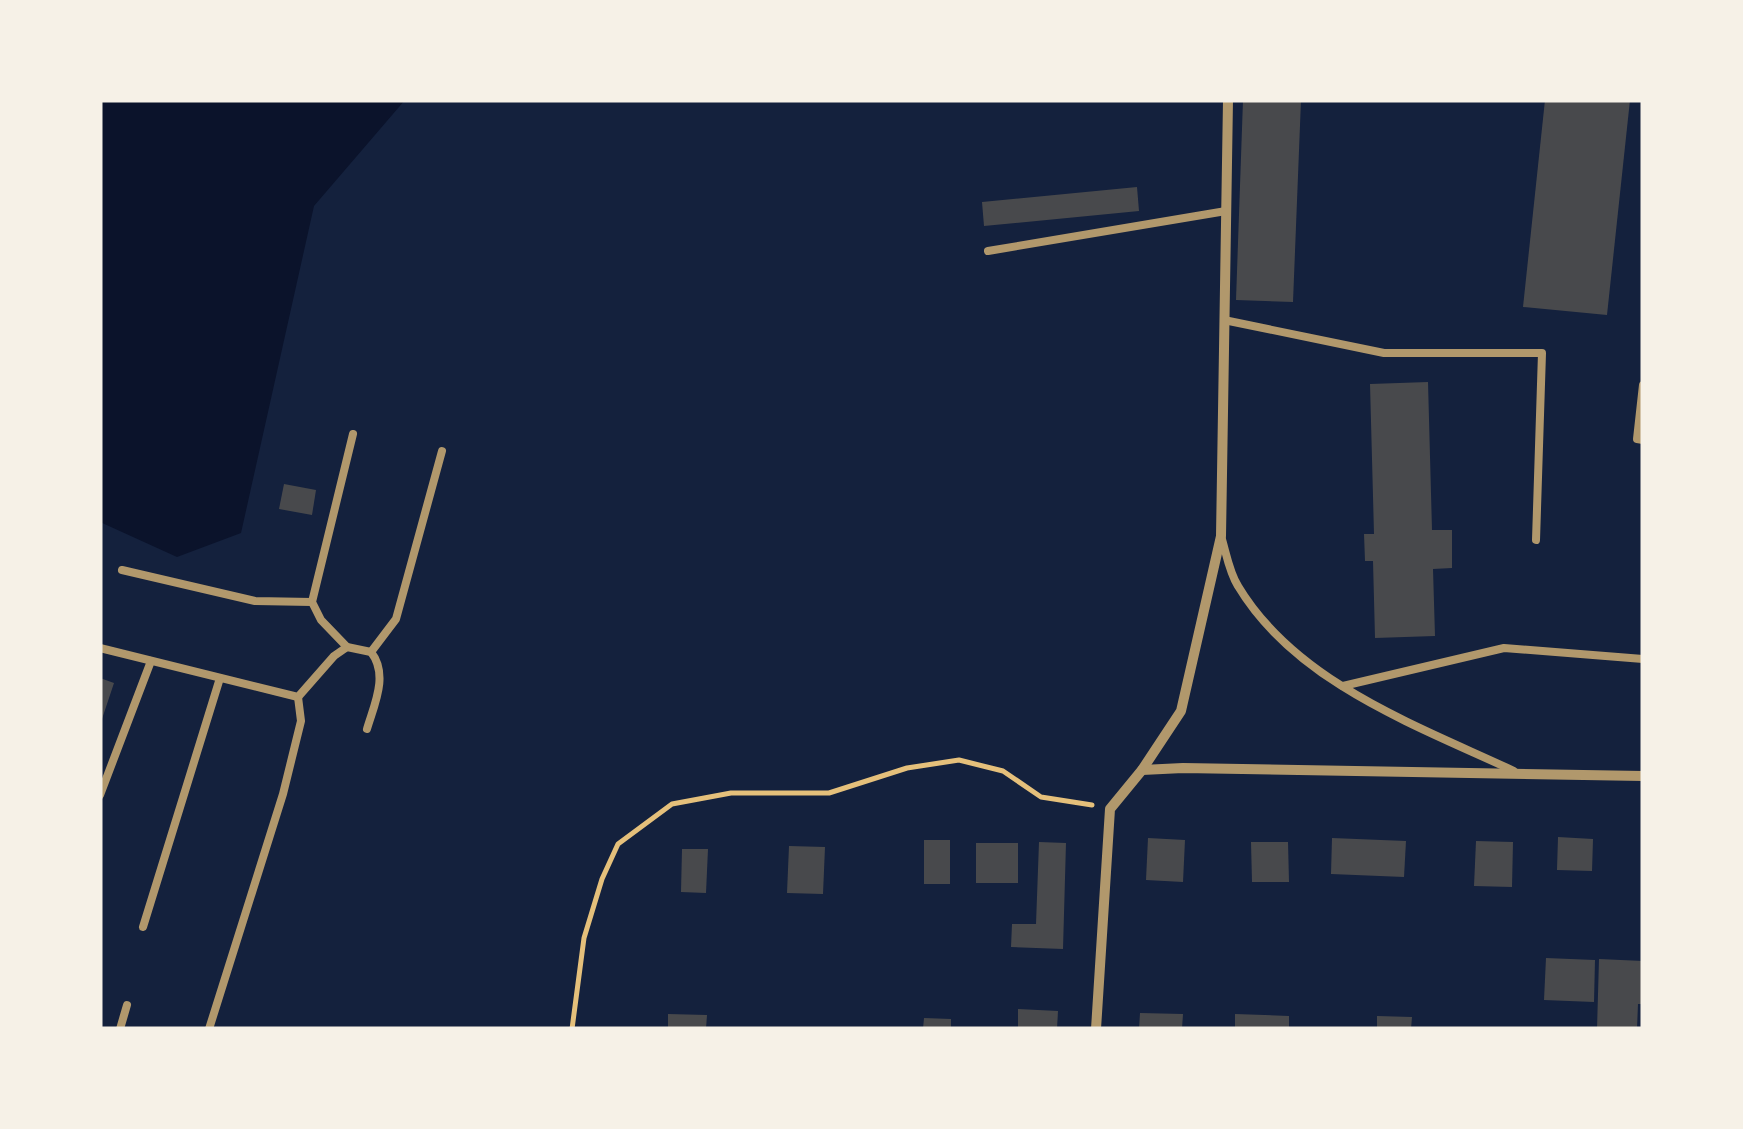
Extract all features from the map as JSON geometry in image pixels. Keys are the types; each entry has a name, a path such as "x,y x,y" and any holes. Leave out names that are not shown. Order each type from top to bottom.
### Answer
{"street":[{"path":"1096,1029 1110,809 1182,711 1222,536 1228,100"},
{"path":"1142,770 1643,776"}],"lane":[{"path":"988,251 1226,211"},
{"path":"1224,320 1384,353 1542,353 1536,540"},
{"path":"1643,385 1637,439 1643,440"},
{"path":"353,434 312,602 321,620 347,647 371,652 379,662 380,678 366,730"},
{"path":"371,652 396,619 442,451"},
{"path":"1222,536 1236,584 1300,656 1343,686 1518,774"},
{"path":"122,570 255,600 312,602"},
{"path":"298,697 347,647"},
{"path":"100,648 298,697"},
{"path":"1343,686 1504,648 1643,658"},
{"path":"100,795 151,661"},
{"path":"143,926 220,678"},
{"path":"209,1029 283,794 302,721 298,697"},
{"path":"120,1029 127,1005"}],"path":[{"path":"572,1029 584,938 618,844 672,804 731,793 829,793 907,768 959,760 1003,771 1041,797 1110,809"}],"water":[{"path":"100,100 405,100 314,206 241,533 177,557 100,522"}],"building":[{"path":"1243,100 1301,100 1293,302 1236,300"},
{"path":"1545,100 1630,100 1607,315 1523,307"},
{"path":"1137,187 1139,211 984,226 982,202"},
{"path":"1428,382 1432,530 1452,530 1452,568 1433,569 1435,636 1375,638 1373,561 1365,561 1364,534 1374,534 1370,384"},
{"path":"284,484 316,490 312,515 279,509"},
{"path":"100,678 114,683 101,722 100,722"},
{"path":"1558,837 1593,839 1592,871 1557,870"},
{"path":"1148,838 1185,840 1183,882 1146,880"},
{"path":"1332,838 1406,841 1404,877 1331,874"},
{"path":"924,840 950,840 950,884 924,884"},
{"path":"1476,841 1513,842 1512,887 1474,886"},
{"path":"1039,842 1066,843 1063,949 1011,947 1012,924 1036,924"},
{"path":"1251,842 1288,842 1289,882 1252,882"},
{"path":"976,843 1018,843 1018,883 976,883"},
{"path":"789,846 825,847 823,894 787,893"},
{"path":"682,849 708,849 706,893 681,892"},
{"path":"1546,958 1595,960 1594,1002 1544,1000"},
{"path":"1599,959 1643,961 1643,1004 1638,1004 1637,1029 1597,1029"},
{"path":"1018,1009 1058,1011 1057,1029 1018,1029"},
{"path":"1140,1013 1183,1014 1182,1029 1139,1029"},
{"path":"668,1014 707,1015 706,1029 668,1029"},
{"path":"1235,1014 1289,1016 1289,1029 1235,1029"},
{"path":"1377,1016 1412,1017 1411,1029 1377,1029"},
{"path":"924,1018 951,1019 951,1029 923,1029"}]}
